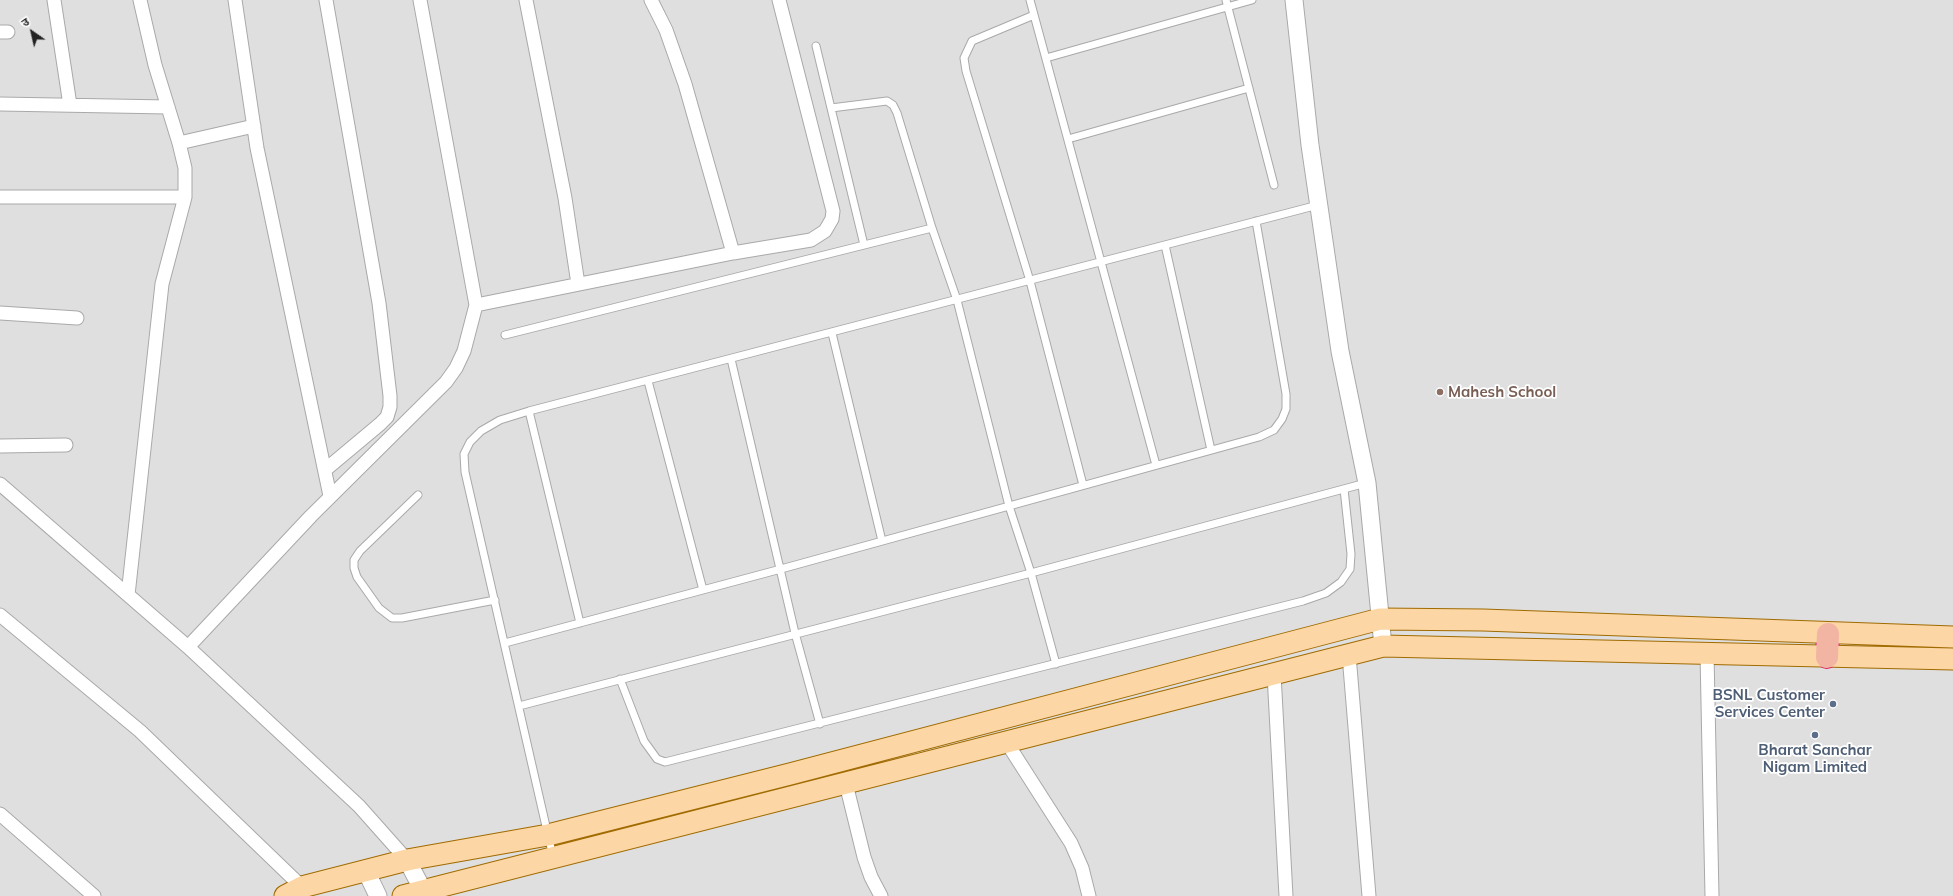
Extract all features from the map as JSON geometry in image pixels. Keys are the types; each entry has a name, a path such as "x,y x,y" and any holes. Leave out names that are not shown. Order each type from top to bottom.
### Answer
{"highway":[{"path":"1827,657 1828,634"}],"main road":[{"path":"294,892 407,860 548,835 790,774 1380,619 1506,621 1828,634 1953,637"},
{"path":"403,896 425,893 1383,646 1953,660"}],"street":[{"path":"54,0 70,105"},
{"path":"128,595 162,284 185,197 185,168 179,143 155,66 140,0"},
{"path":"235,0 254,126 330,496"},
{"path":"325,470 380,424 387,417 390,407 379,303 326,0"},
{"path":"188,647 330,496 446,382 456,368 464,352 476,305 420,0"},
{"path":"526,0 564,190 578,284"},
{"path":"651,0 666,30 685,84 733,253"},
{"path":"476,305 733,253 811,240 825,231 832,219 833,211 779,0"},
{"path":"1294,0 1310,145 1340,351 1367,483 1383,646"},
{"path":"0,104 168,108"},
{"path":"179,143 254,126"},
{"path":"0,197 185,197"},
{"path":"0,314 77,318"},
{"path":"0,446 66,445"},
{"path":"0,484 188,647 360,806 407,860 425,893"},
{"path":"0,615 140,731 294,892"},
{"path":"1707,654 1712,896"},
{"path":"1349,655 1369,896"},
{"path":"1274,674 1286,896"},
{"path":"1007,743 1071,843 1082,868 1089,896"},
{"path":"846,784 864,857 871,877 881,896"},
{"path":"0,814 94,896"},
{"path":"366,871 378,896"}],"lane":[{"path":"1030,0 1156,465"},
{"path":"1046,58 1227,3 1252,0"},
{"path":"1227,3 1274,185"},
{"path":"1034,15 972,41 964,58 966,71 1030,281 1083,485"},
{"path":"816,46 864,245"},
{"path":"1068,139 1249,88"},
{"path":"831,108 887,101 893,105 897,113 932,228 957,300 1009,506 1031,573 1056,664"},
{"path":"554,859 505,643 464,472 464,454 470,442 481,431 500,420 529,411 1318,205"},
{"path":"505,643 781,569 1259,437 1274,430 1282,420 1286,410 1286,394 1256,221"},
{"path":"504,335 932,228"},
{"path":"1165,245 1211,450"},
{"path":"832,333 882,541"},
{"path":"731,359 795,633 820,724"},
{"path":"648,381 703,590"},
{"path":"529,411 580,623"},
{"path":"519,706 795,633 1031,573 1367,483"},
{"path":"620,679 644,741 657,759 665,762 1303,601 1326,593 1341,582 1350,569 1351,554 1344,489"},
{"path":"418,495 360,551 354,560 354,568 357,577 379,608 392,618 402,618 494,600"}],"shaded area":[{"path":"0,0 1953,0 1953,896 0,896"}],"place":[{"name":"Mahesh School","path":"1440,392"},
{"name":"BSNL Customer Services Center","path":"1833,704"},
{"name":"Bharat Sanchar Nigam Limited","path":"1815,735"}]}
